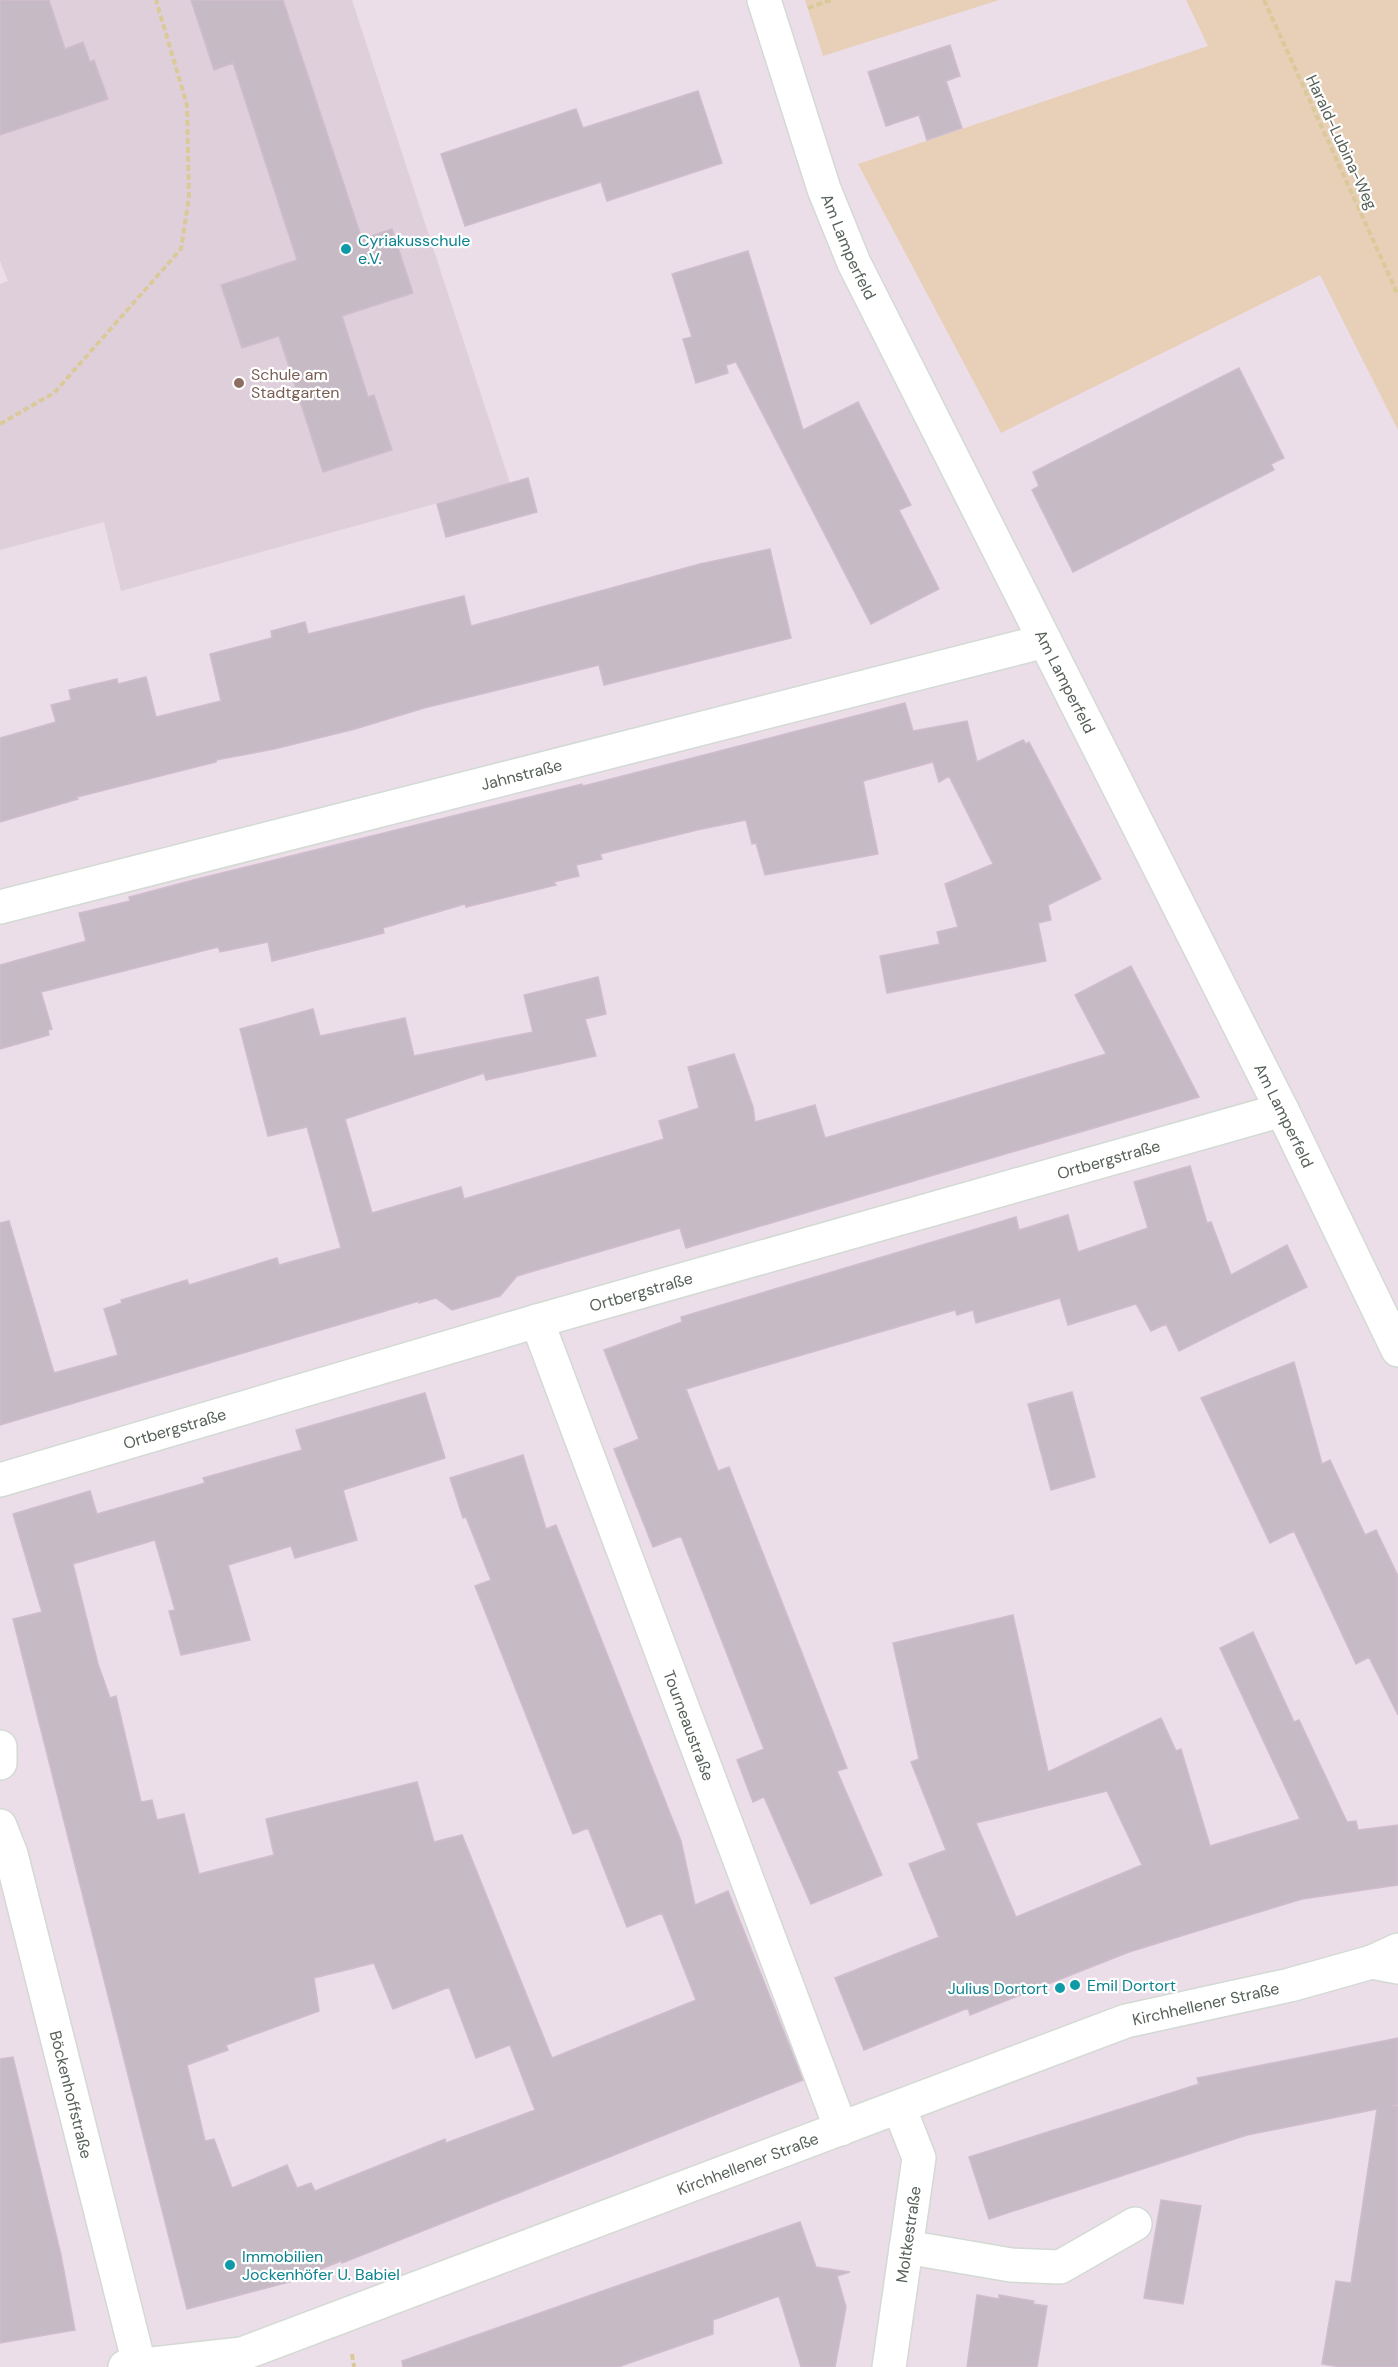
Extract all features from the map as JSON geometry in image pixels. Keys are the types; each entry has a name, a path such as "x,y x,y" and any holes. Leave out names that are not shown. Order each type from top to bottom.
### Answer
{"street":[{"name":"Am Lamperfeld","path":"764,0 824,189 854,263 1282,1110 1398,1350"},
{"name":"Jahnstraße","path":"0,907 1045,641"},
{"name":"Ortbergstraße","path":"0,1480 537,1321 1282,1110"},
{"name":"Tourneaustraße","path":"537,1321 841,2128"},
{"path":"0,1747 0,1763"},
{"name":"Böckenhoffstraße","path":"0,1826 11,1854 132,2365"},
{"name":"Kirchhellener Straße","path":"132,2365 242,2354 1126,2021 1290,1985 1389,1960"},
{"name":"Moltkestraße","path":"889,2367 919,2158 898,2107"},
{"path":"906,2247 1011,2265 1060,2267 1136,2224"}],"path":[{"path":"0,424 54,393 181,249 189,197 187,105 156,0"},
{"name":"Harald-Lubina-Weg","path":"1264,0 1398,294"}],"shaded area":[{"name":"Schule am Stadtgarten","path":"0,0 352,0 510,483 121,591 104,522 0,550 0,284 8,281 0,261"},
{"path":"805,0 999,0 823,56"},
{"path":"1186,0 1398,0 1398,430 1320,275 1001,433 858,164 1208,46"}],"building":[{"path":"0,0 49,0 65,49 83,42 90,62 94,60 108,99 0,135"},
{"path":"191,0 283,0 362,239 392,229 413,293 342,316 368,397 374,395 392,450 323,472 279,336 242,348 221,285 297,260 233,63 214,70"},
{"path":"950,45 960,76 946,81 962,128 927,140 919,115 886,126 868,72"},
{"path":"698,91 722,163 607,201 601,182 465,226 441,154 576,109 583,128"},
{"path":"748,251 803,430 858,402 911,505 899,510 939,589 871,624 736,362 726,365 728,373 696,383 683,339 692,337 672,274"},
{"path":"1239,368 1284,458 1271,464 1274,470 1073,572 1032,490 1039,486 1033,472"},
{"path":"528,478 537,512 446,537 437,504"},
{"path":"770,549 791,638 604,685 599,665 424,708 355,729 274,749 216,760 216,762 77,797 78,799 0,822 0,738 56,722 51,705 71,700 69,690 117,679 118,684 146,677 156,717 221,701 210,654 272,638 271,631 305,622 308,634 464,596 471,626 700,564"},
{"path":"905,703 913,731 967,721 977,762 1023,740 1026,744 1029,742 1101,879 1048,905 1051,920 1038,923 1046,961 887,993 880,956 940,944 937,932 958,927 945,884 993,864 949,776 939,782 933,762 863,781 878,854 765,875 756,843 752,844 746,820 697,830 600,854 602,859 576,865 579,876 554,882 556,885 466,907 465,904 383,928 384,933 341,944 272,961 268,942 220,952 218,947 41,992 52,1029 48,1030 49,1035 0,1049 0,965 86,941 79,913 130,901 129,897 201,878 582,784 583,786"},
{"path":"1131,966 1199,1097 686,1248 680,1228 517,1276 500,1296 452,1310 436,1298 419,1303 419,1301 0,1425 0,1223 9,1221 54,1373 118,1355 104,1309 122,1303 121,1300 187,1280 189,1285 277,1258 279,1265 341,1248 307,1127 268,1136 240,1029 313,1009 320,1036 405,1018 414,1056 533,1032 524,995 598,977 606,1014 585,1019 596,1056 486,1080 484,1073 345,1119 372,1213 461,1187 464,1199 664,1139 659,1121 699,1108 688,1067 734,1054 753,1107 755,1122 815,1105 825,1138 1106,1054 1075,995"},
{"path":"1190,1166 1207,1223 1211,1222 1231,1275 1287,1245 1307,1287 1179,1351 1166,1324 1151,1331 1136,1304 1068,1325 1060,1298 976,1323 973,1310 957,1315 955,1310 686,1389 718,1471 729,1467 847,1768 837,1771 882,1875 811,1904 764,1797 753,1802 737,1760 764,1749 681,1536 653,1547 614,1449 639,1439 604,1350 682,1322 681,1317 1016,1217 1019,1230 1068,1215 1078,1252 1148,1228 1134,1182"},
{"path":"1294,1362 1322,1464 1330,1460 1365,1535 1376,1530 1398,1576 1398,1715 1369,1657 1356,1664 1294,1531 1270,1543 1201,1398"},
{"path":"1072,1392 1095,1477 1051,1490 1028,1404"},
{"path":"425,1393 445,1458 343,1490 357,1540 295,1558 291,1546 228,1565 250,1640 181,1655 169,1611 175,1610 155,1540 73,1564 98,1664 110,1698 116,1696 141,1802 152,1800 157,1820 184,1814 199,1874 274,1855 266,1819 417,1782 434,1842 462,1835 552,2058 696,2000 662,1913 627,1927 588,1828 573,1834 475,1586 491,1580 466,1517 463,1518 450,1478 523,1455 546,1529 556,1525 681,1841 695,1905 728,1891 803,2080 342,2263 341,2261 289,2282 187,2309 13,1619 42,1612 13,1514 90,1491 97,1514 205,1483 203,1478 302,1450 296,1430","holes":["374,1963 393,2009 449,1987 476,2058 510,2045 535,2110 446,2143 445,2139 315,2191 311,2183 297,2188 287,2165 232,2188 214,2139 205,2141 187,2065 228,2050 226,2045 319,2011 314,1978"]},
{"path":"1013,1615 1048,1772 1161,1718 1176,1751 1181,1749 1210,1846 1300,1819 1220,1648 1253,1632 1294,1722 1299,1720 1347,1822 1356,1821 1358,1830 1398,1825 1398,1885 1302,1899 1129,1952 970,2015 968,2008 864,2050 835,1978 939,1937 909,1864 946,1850 911,1762 919,1759 893,1643","holes":["1107,1791 1142,1865 1016,1917 976,1823"]},
{"path":"1398,2038 1398,2104 1392,2106 1398,2106 1398,2367 1340,2367 1322,2364 1336,2281 1351,2283 1377,2109 1247,2135 989,2219 969,2157 1199,2084 1197,2078"},
{"path":"13,2057 61,2255 75,2330 0,2343 0,2059"},
{"path":"1161,2200 1201,2206 1183,2304 1144,2298"},
{"path":"800,2222 816,2267 850,2272 837,2276 846,2307 835,2367 801,2367 779,2296 713,2320 713,2334 618,2367 403,2367 402,2361"},
{"path":"977,2295 999,2299 999,2295 1034,2301 1033,2304 1047,2306 1037,2367 967,2367"}],"place":[{"name":"Cyriakusschule e.V.","path":"346,249"},
{"name":"Schule am Stadtgarten","path":"239,383"},
{"name":"Emil Dortort","path":"1075,1985"},
{"name":"Julius Dortort","path":"1060,1988"},
{"name":"Immobilien Jockenhöfer U. Babiel","path":"230,2265"}]}
